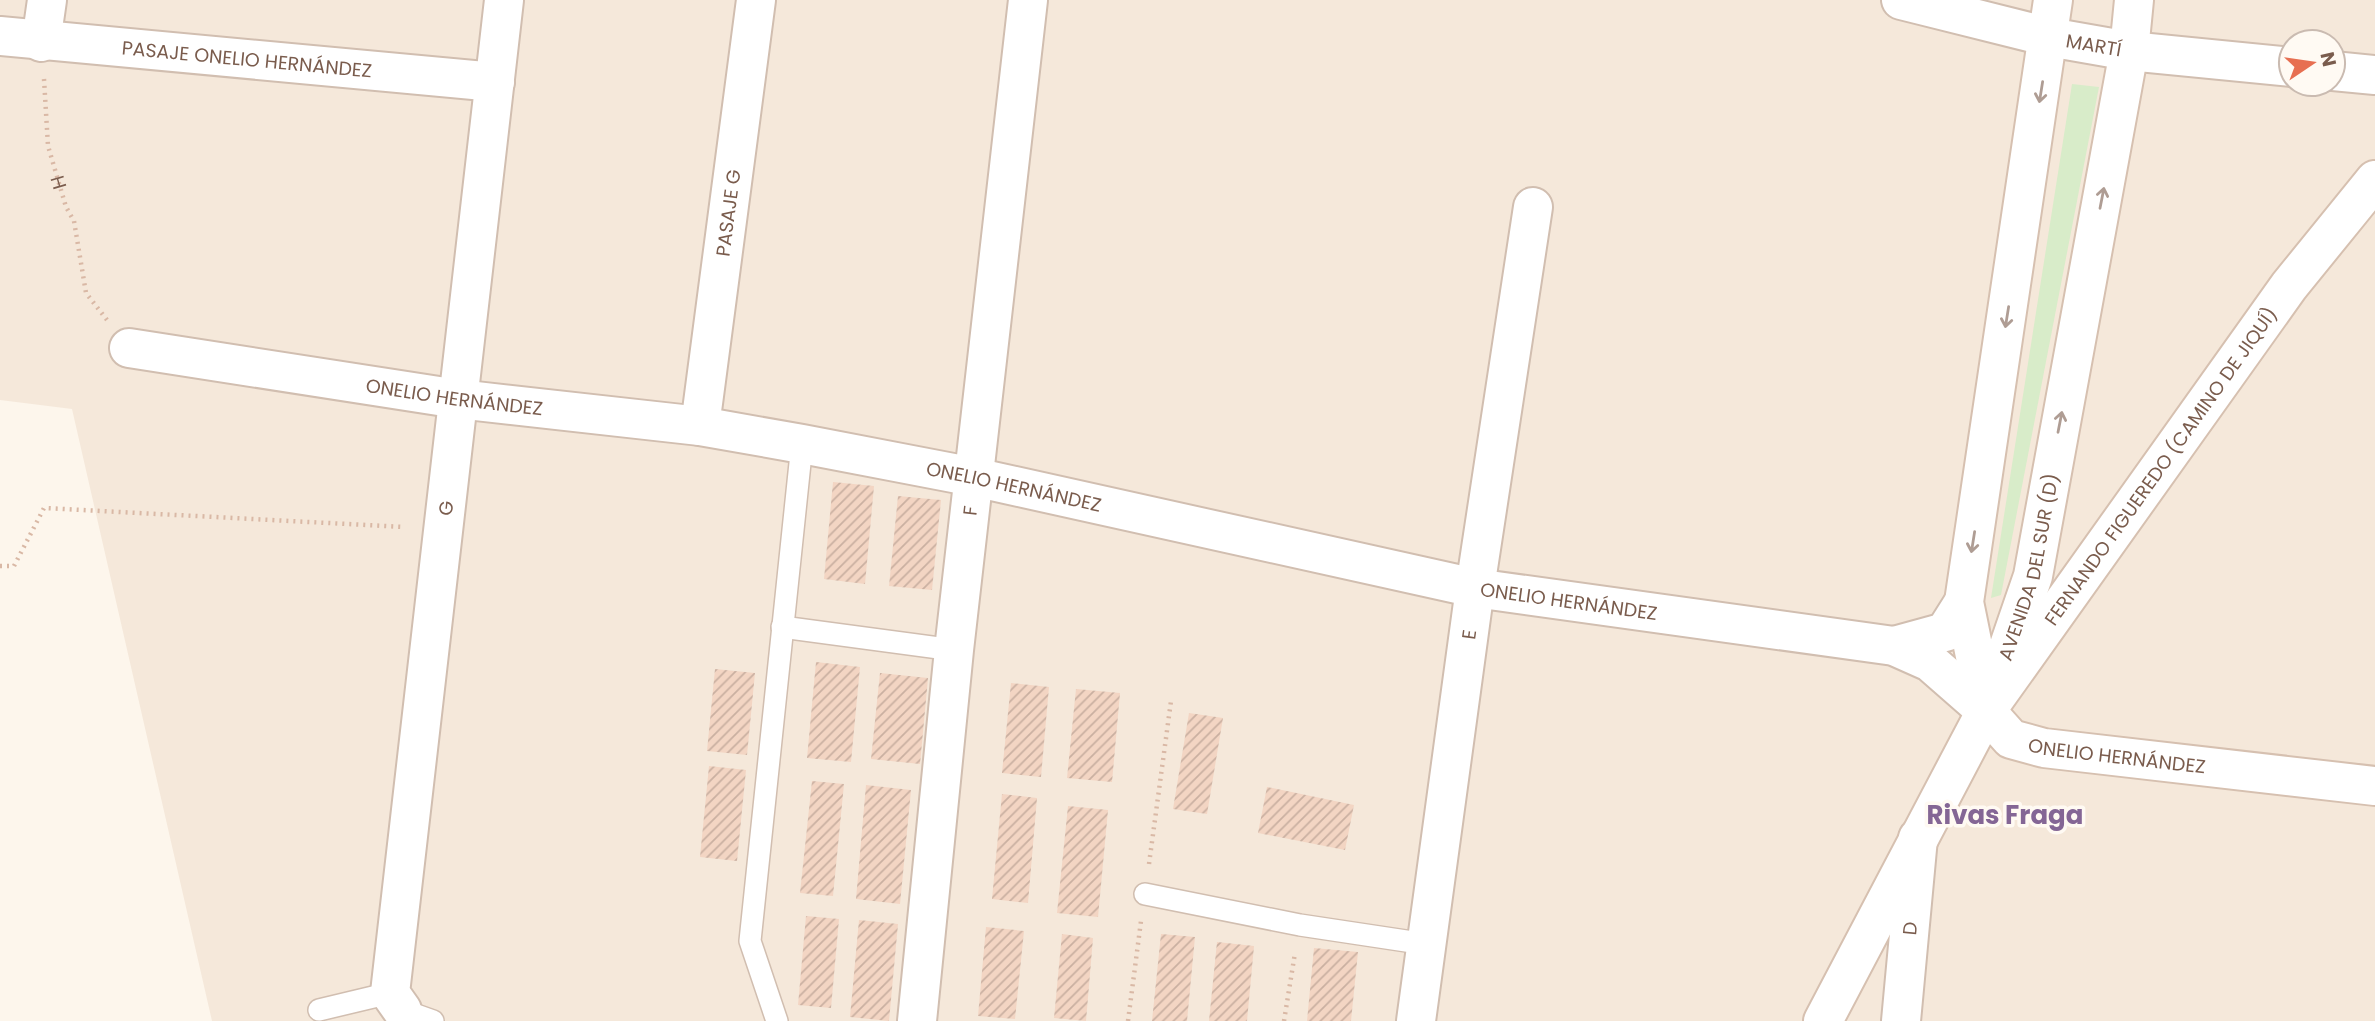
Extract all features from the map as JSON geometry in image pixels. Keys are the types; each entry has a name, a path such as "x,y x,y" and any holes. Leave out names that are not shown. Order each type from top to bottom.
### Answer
{"street":[{"path":"41,42 47,0"},
{"name":"G","path":"408,1008 441,530 504,0"},
{"name":"PASAJE G","path":"700,426 755,0"},
{"name":"F","path":"917,1021 954,650 1028,0"},
{"name":"MARTÍ","path":"1901,0 2051,18 2129,51 2277,66"},
{"name":"AVENIDA DEL SUR (D)","path":"1986,711 2033,576 2129,51 2134,0"},
{"name":"AVENIDA DEL SUR (D)","path":"1986,711 1964,602 2051,18"},
{"name":"PASAJE ONELIO HERNÁNDEZ","path":"0,36 41,42 495,82"},
{"path":"2347,72 2375,75"},
{"name":"FERNANDO FIGUEREDO (CAMINO DE JIQUÍ)","path":"1823,1021 1986,711 2289,286 2375,180"},
{"name":"E","path":"1416,1021 1475,588 1533,207"},
{"name":"ONELIO HERNÁNDEZ","path":"129,348 458,399 700,426 974,477 1475,588 1894,646 1930,662 1986,711 2011,739 2044,748 2375,786"},
{"path":"2033,576 2044,592 2059,593 2077,585"},
{"name":"ONELIO HERNÁNDEZ","path":"1894,646 1945,632 1964,602"},
{"name":"D","path":"1901,1021 1918,838"}],"lane":[{"path":"777,1021 750,941 802,444"},
{"path":"782,627 954,650"},
{"path":"1145,894 1300,925 1426,944"},
{"path":"318,1010 408,1008"}],"path":[{"name":"H","path":"41,42 48,146 66,207 74,221 86,293 129,348"},
{"path":"0,566 15,566 44,508 441,530"},
{"path":"1128,1021 1171,701"},
{"path":"1284,1021 1300,925"}],"shaded area":[{"path":"0,0 2375,0 2375,1021 212,1021 72,409 0,400"}],"green space":[{"path":"2072,84 2099,87 2001,595 1991,598"}],"building":[{"path":"833,482 874,486 865,584 824,579"},
{"path":"898,496 941,500 932,590 889,586"},
{"path":"816,662 860,667 851,762 807,758"},
{"path":"715,669 755,673 747,755 707,751"},
{"path":"880,673 928,678 920,764 871,759"},
{"path":"1011,683 1049,687 1041,777 1002,773"},
{"path":"1076,689 1120,693 1112,782 1067,778"},
{"path":"1189,713 1223,718 1207,814 1173,809"},
{"path":"709,766 746,770 737,861 700,857"},
{"path":"812,781 844,784 833,896 800,893"},
{"path":"866,785 911,790 900,904 856,899"},
{"path":"1267,787 1354,805 1345,850 1258,833"},
{"path":"1002,794 1037,798 1028,903 992,899"},
{"path":"1068,806 1108,810 1098,917 1057,913"},
{"path":"806,916 839,919 831,1008 798,1005"},
{"path":"859,920 898,924 889,1021 850,1017"},
{"path":"986,927 1024,931 1015,1019 978,1016"},
{"path":"1062,934 1093,938 1086,1021 1054,1018"},
{"path":"1161,934 1195,937 1187,1021 1152,1021"},
{"path":"1217,942 1254,946 1247,1021 1209,1021"},
{"path":"1314,948 1358,952 1351,1021 1307,1021"}],"district":[{"name":"Rivas Fraga","path":"2005,815"}]}
